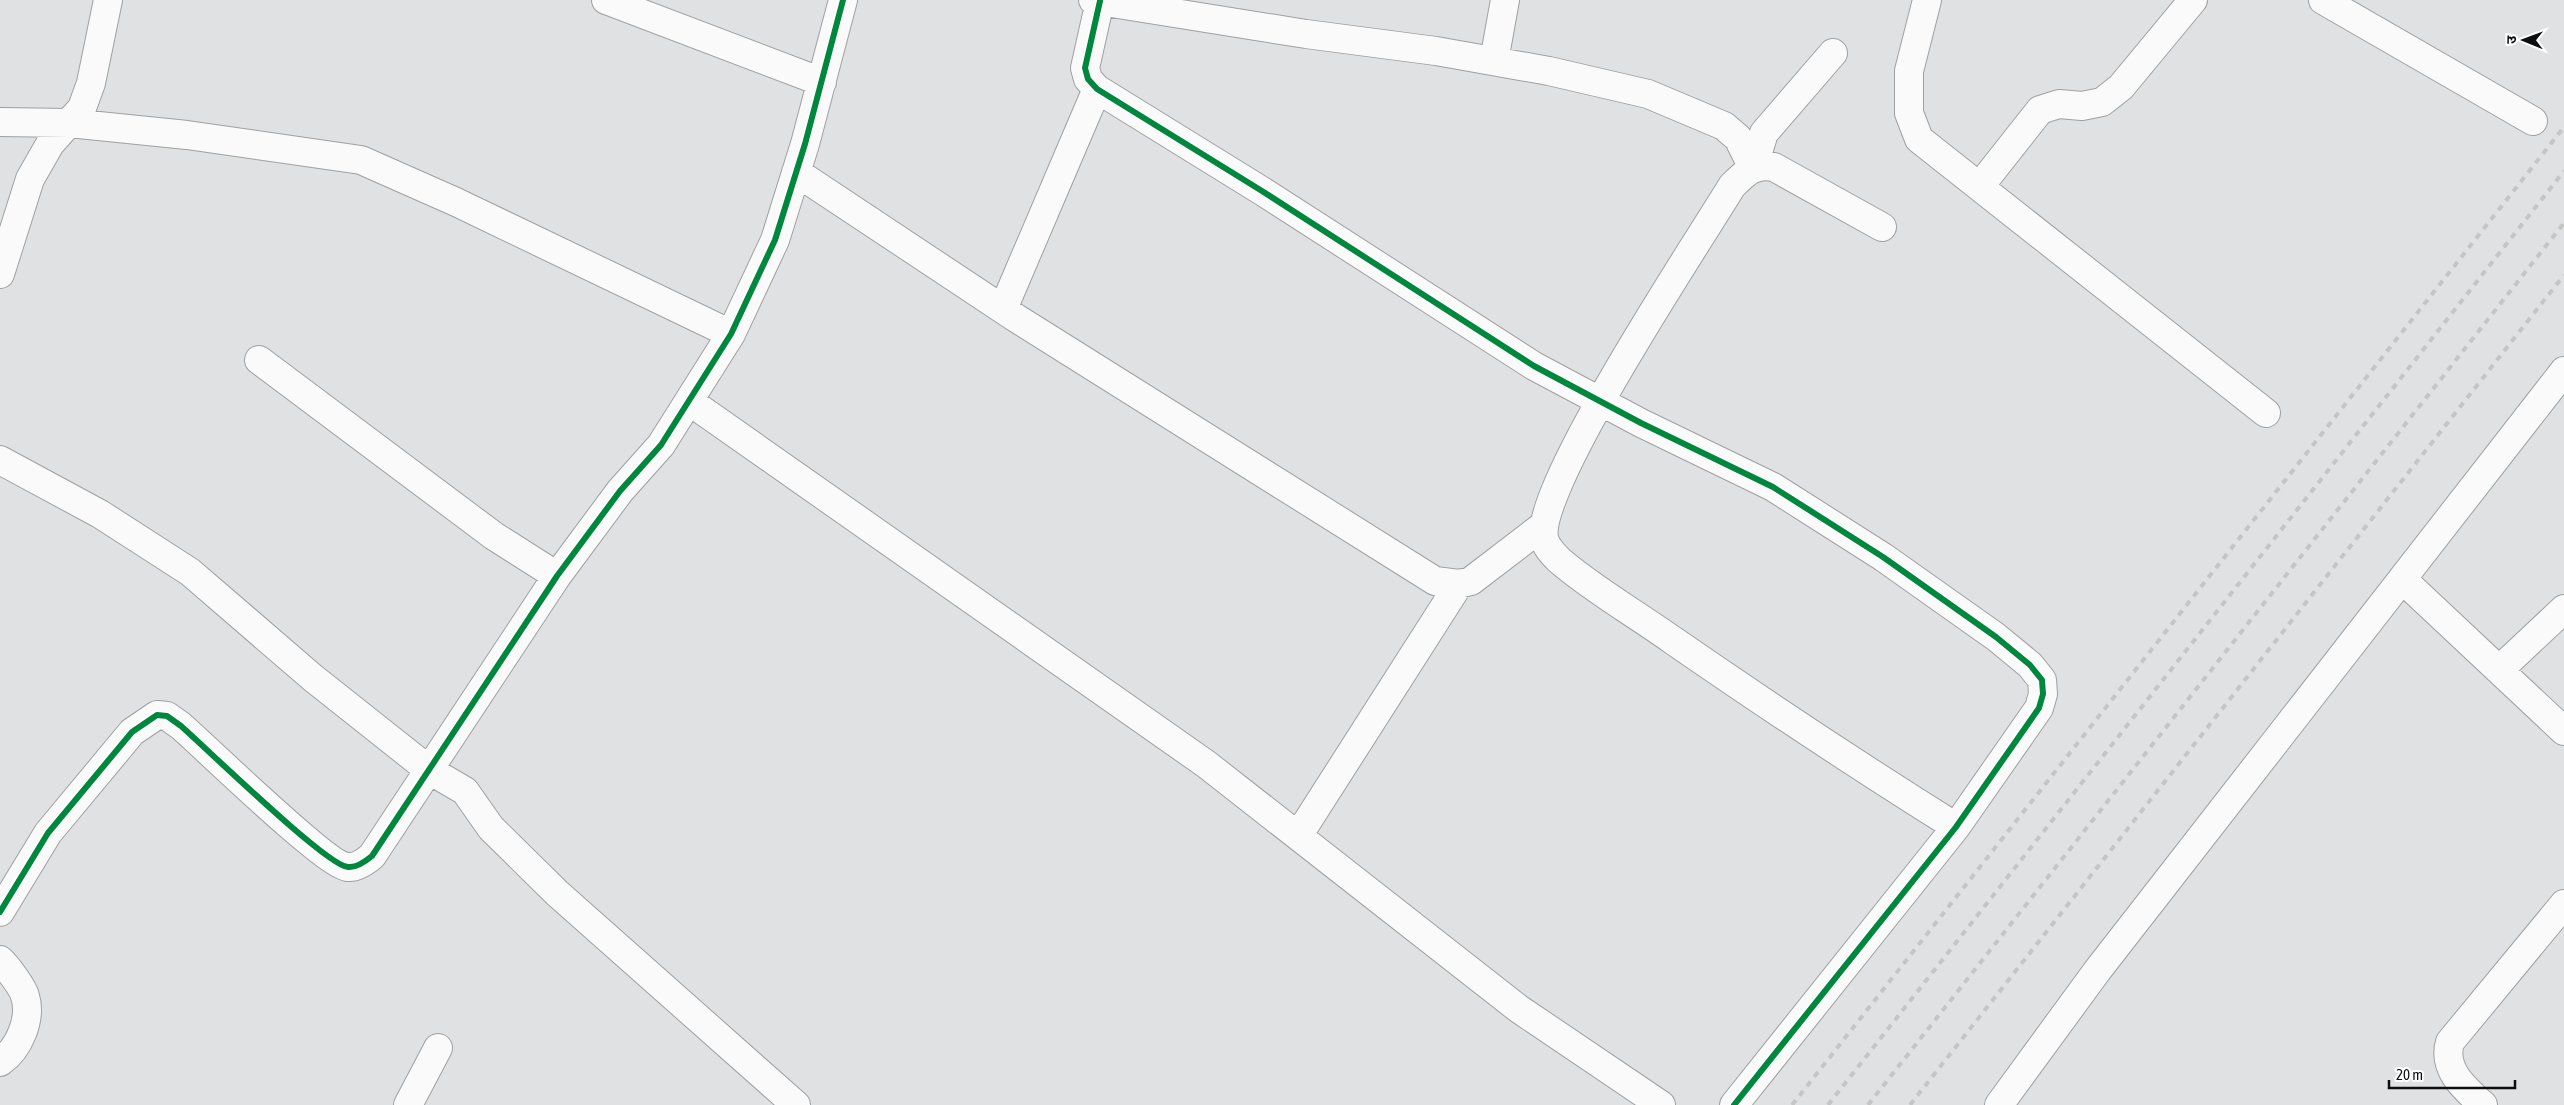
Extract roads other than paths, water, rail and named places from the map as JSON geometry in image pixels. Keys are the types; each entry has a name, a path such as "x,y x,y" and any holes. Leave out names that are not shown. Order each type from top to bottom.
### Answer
{"street":[{"path":"0,274 30,178 50,144 82,108 91,84 108,0"},
{"path":"606,0 822,82"},
{"path":"0,912 48,832 132,732 157,715 167,716 181,726 309,842 339,864 348,867 360,864 372,856 428,770 502,663 557,576 620,490 661,445 731,334 775,240 822,82 843,0"},
{"path":"1494,61 1505,0"},
{"path":"1927,0 1910,70 1909,113 1920,139 2266,413"},
{"path":"1980,186 2040,110 2059,104 2082,106 2102,102 2121,87 2193,0"},
{"path":"2323,0 2533,121"},
{"path":"1734,1105 1956,828 2039,708 2043,694 2042,680 2030,665 1996,637 1883,557 1773,487 1534,366 1262,191 1097,89 1088,79 1085,68 1096,1 1494,61 1549,71 1648,94 1724,126 1738,138 1753,168"},
{"path":"1833,53 1764,133 1753,168 1732,186 1600,401 1552,499 1544,525 1544,538 1548,548 1560,560 1736,684 1956,828"},
{"path":"1002,309 1097,89"},
{"path":"0,122 69,123 188,135 361,160 456,202 731,334"},
{"path":"1753,168 1774,168 1882,227"},
{"path":"796,172 1002,309 1436,581 1459,584 1471,581 1544,525"},
{"path":"258,360 494,536 557,576"},
{"path":"1999,1105 2097,971 2564,371"},
{"path":"689,401 1206,764 1519,1009 1661,1105"},
{"path":"0,460 100,514 190,572 313,678 428,770 465,791 491,828 557,893 796,1105"},
{"path":"2402,579 2564,732"},
{"path":"1298,836 1459,584"},
{"path":"2499,670 2564,609"},
{"path":"2483,1105 2467,1091 2449,1065 2446,1055 2450,1042 2564,904"},
{"path":"0,960 25,996 26,1021 20,1042 0,1062"},
{"path":"408,1105 438,1048"}],"railway":[{"path":"1792,1105 2564,127"},
{"path":"1828,1105 2564,171"},
{"path":"1868,1105 2564,223"},
{"path":"1910,1105 2564,275"}]}
